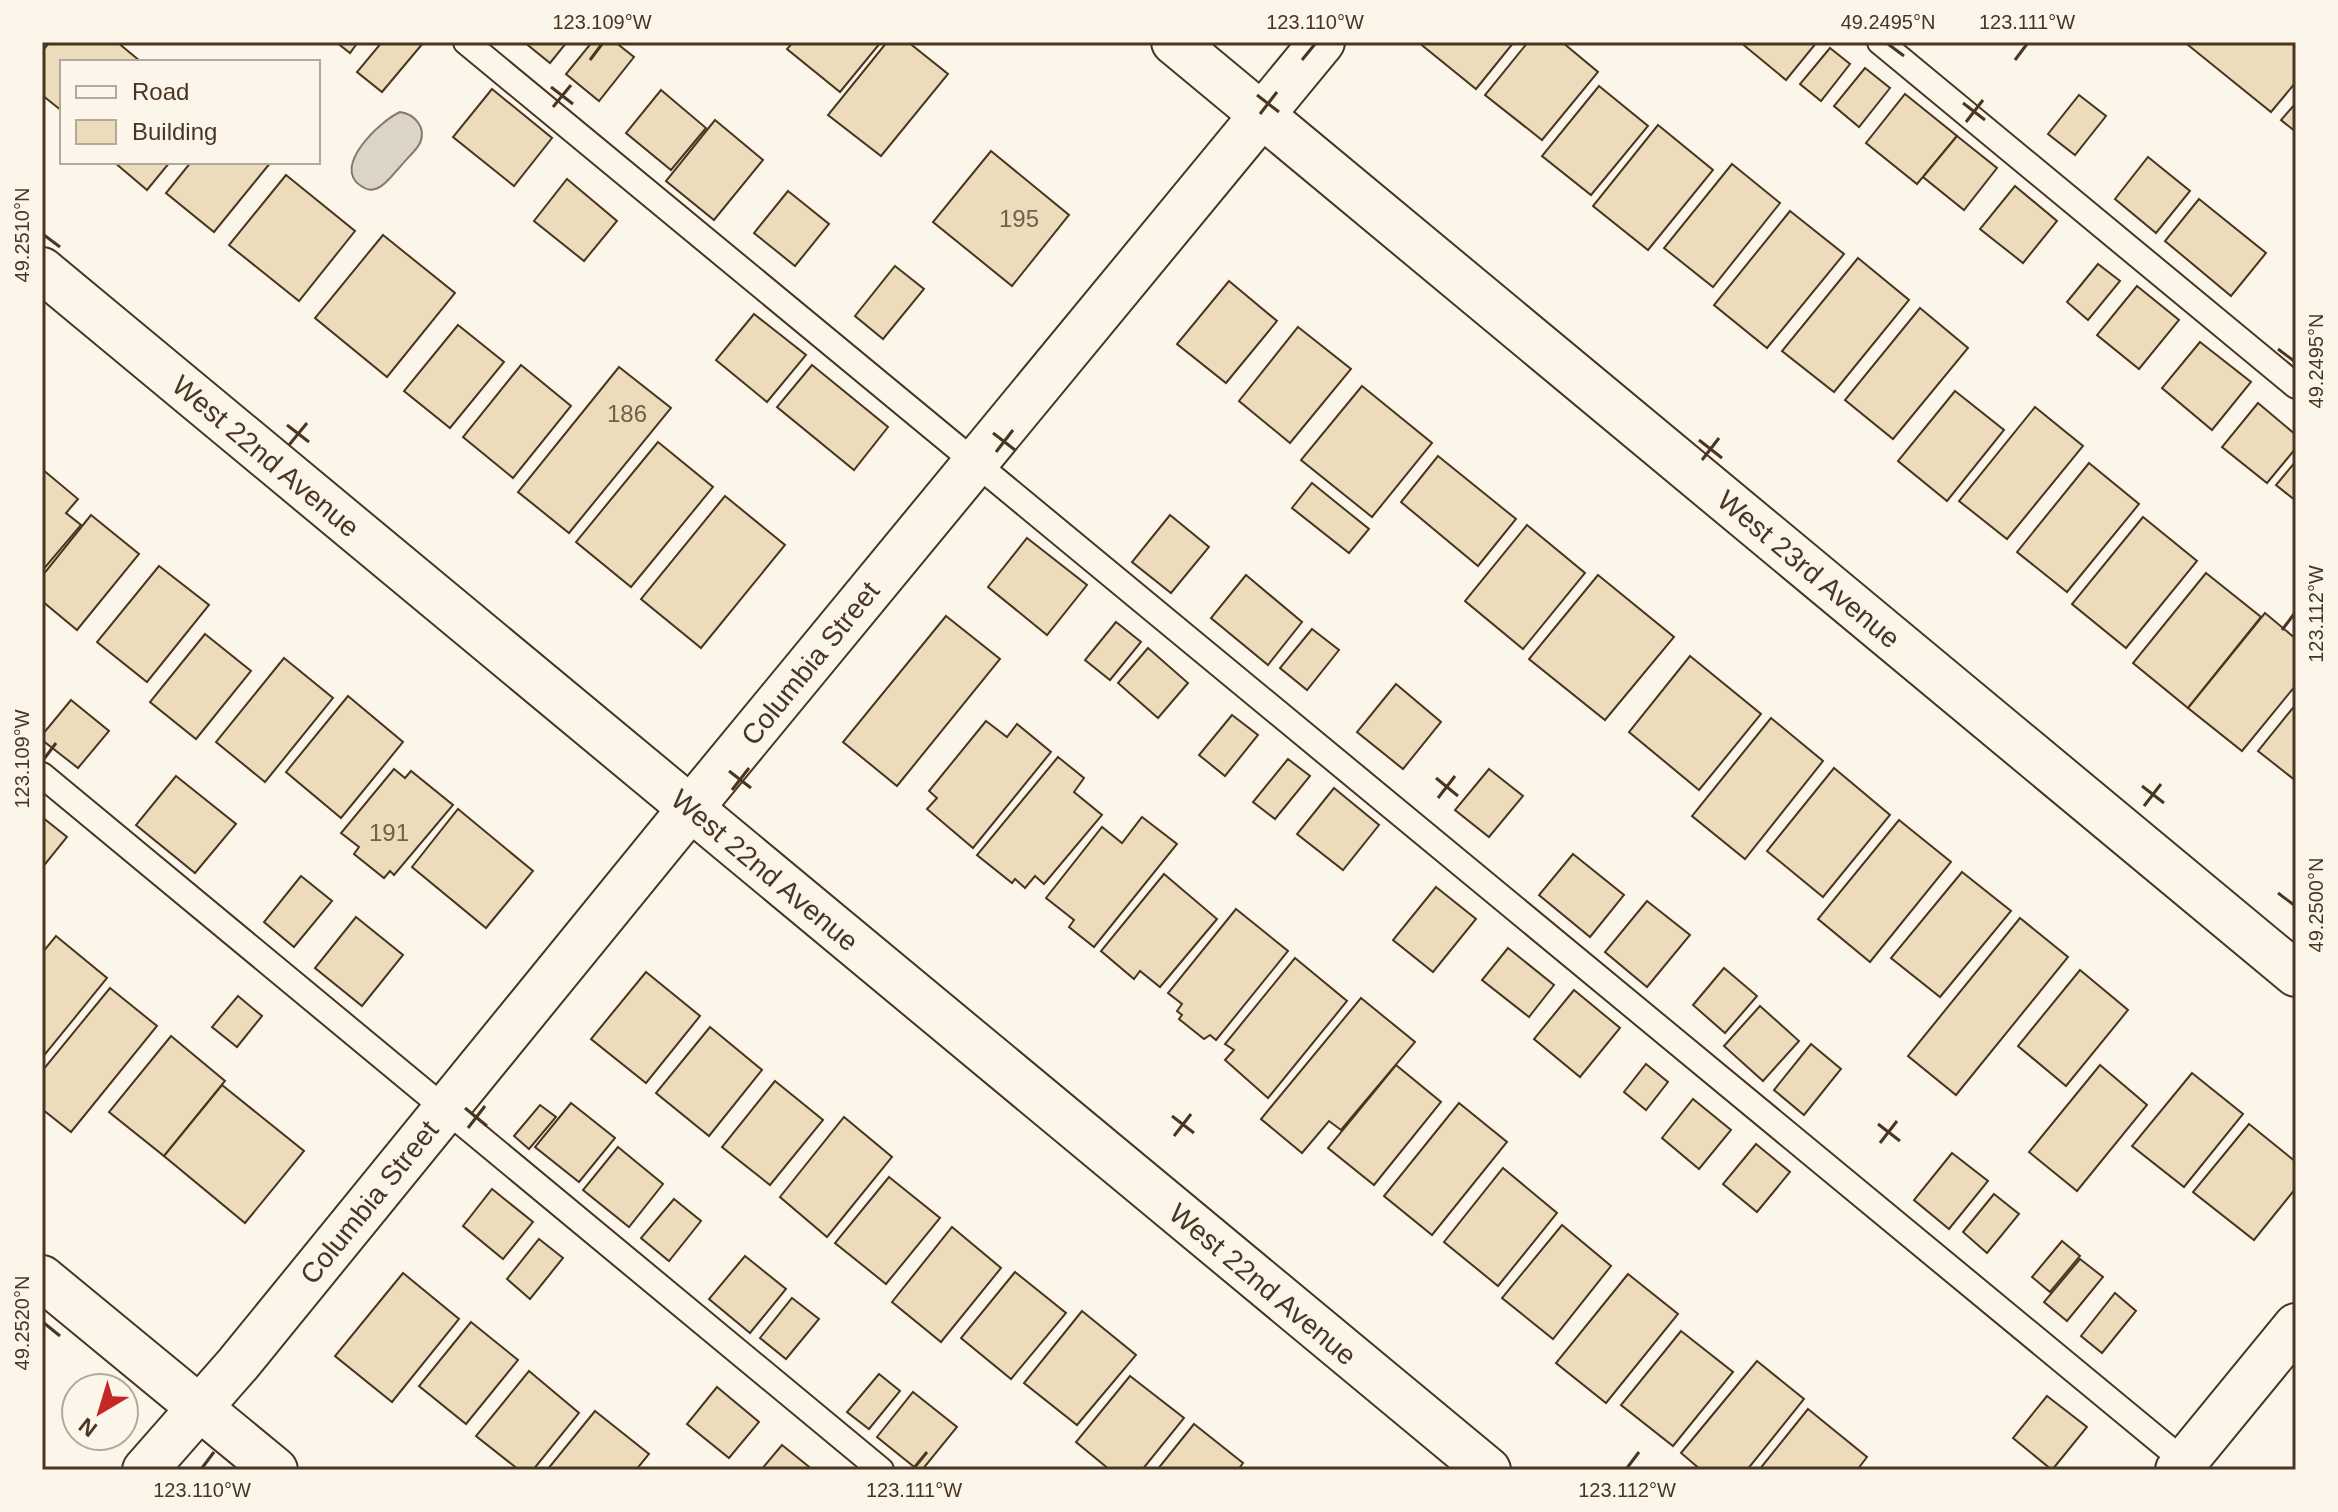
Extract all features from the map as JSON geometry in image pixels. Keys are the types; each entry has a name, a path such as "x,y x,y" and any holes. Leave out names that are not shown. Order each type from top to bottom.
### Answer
{"street":[{"name":"West 23rd Avenue","path":"1174,42 2296,974"},
{"name":"Columbia Street","path":"145,1470 445,1110 1322,42"},
{"name":"West 22nd Avenue","path":"42,270 1488,1470"},
{"path":"42,1278 275,1470"},
{"path":"2186,1468 2296,1326"}],"lane":[{"path":"466,42 2186,1468"},
{"path":"1880,42 2296,386"},
{"path":"42,775 881,1470"}],"shaded area":[{"path":"400,112 418,122 422,132 420,143 384,184 369,190 353,178 355,157 371,134"}],"building":[{"path":"50,42 117,42 139,60 60,60 60,109 42,95 42,51"},
{"path":"336,42 358,42 350,53"},
{"path":"382,42 424,42 382,92 357,72"},
{"path":"524,42 567,42 550,63"},
{"path":"592,42 615,42 634,57 599,101 566,74"},
{"path":"793,42 881,42 840,92 787,49"},
{"path":"887,42 908,42 948,74 881,156 828,115"},
{"path":"1418,42 1514,42 1476,89"},
{"path":"1528,42 1562,42 1598,72 1542,140 1485,95"},
{"path":"1740,42 1817,42 1786,80"},
{"path":"2191,42 2296,42 2296,82 2271,112 2188,45"},
{"path":"1830,48 1850,64 1821,101 1800,84"},
{"path":"1865,68 1890,88 1859,127 1834,106"},
{"path":"1599,86 1648,126 1591,195 1542,156"},
{"path":"492,89 552,138 514,186 453,137"},
{"path":"661,90 706,128 671,170 626,133"},
{"path":"1905,94 1957,136 1917,184 1866,143"},
{"path":"2079,95 2106,116 2075,155 2048,134"},
{"path":"2296,103 2296,132 2281,120"},
{"path":"715,120 763,160 714,220 666,181"},
{"path":"1658,125 1713,170 1648,250 1593,206"},
{"path":"1957,136 1997,168 1964,210 1923,177"},
{"path":"991,151 1069,215 1012,286 933,222"},
{"path":"2148,157 2190,191 2156,233 2115,199"},
{"path":"116,164 168,164 147,190"},
{"path":"189,164 269,164 214,232 166,193"},
{"path":"1732,164 1780,203 1713,287 1664,248"},
{"path":"286,175 355,231 299,301 229,245"},
{"path":"567,179 617,221 584,261 534,221"},
{"path":"2015,186 2057,221 2023,263 1980,229"},
{"path":"788,191 829,224 795,266 754,233"},
{"path":"2199,199 2266,253 2231,296 2165,241"},
{"path":"1790,211 1844,254 1767,348 1714,305"},
{"path":"383,235 455,293 387,377 315,318"},
{"path":"1858,258 1909,300 1834,392 1782,351"},
{"path":"2098,264 2120,281 2088,320 2067,302"},
{"path":"895,266 924,289 883,339 855,316"},
{"path":"1229,281 1277,321 1226,383 1177,344"},
{"path":"2137,286 2179,320 2139,369 2097,335"},
{"path":"1920,308 1968,348 1893,439 1845,400"},
{"path":"754,314 806,355 767,402 716,360"},
{"path":"458,325 504,362 450,428 404,391"},
{"path":"1298,327 1351,369 1290,443 1239,401"},
{"path":"2200,342 2251,382 2212,430 2162,388"},
{"path":"521,365 571,406 513,478 463,437"},
{"path":"812,365 888,427 854,470 777,407"},
{"path":"619,367 671,408 569,533 518,492"},
{"path":"1362,386 1432,443 1372,517 1301,460"},
{"path":"1955,391 2004,430 1947,501 1898,461"},
{"path":"2258,403 2296,435 2296,448 2267,483 2222,447"},
{"path":"2035,407 2083,446 2007,539 1959,501"},
{"path":"658,442 713,487 631,587 576,542"},
{"path":"1438,456 1516,519 1478,566 1401,502"},
{"path":"2296,461 2296,501 2276,485"},
{"path":"2089,463 2139,504 2067,592 2017,552"},
{"path":"42,469 78,499 66,513 81,525 42,571"},
{"path":"1312,483 1369,529 1349,553 1292,508"},
{"path":"725,496 785,545 701,648 641,599"},
{"path":"91,515 139,554 77,630 42,601 42,576"},
{"path":"1170,515 1209,547 1171,593 1132,562"},
{"path":"2143,517 2197,561 2126,648 2072,604"},
{"path":"1527,525 1585,573 1523,649 1465,601"},
{"path":"1027,538 1087,585 1047,635 988,587"},
{"path":"159,566 209,605 147,682 97,642"},
{"path":"2206,573 2261,617 2188,708 2133,663"},
{"path":"1246,575 1302,622 1268,665 1211,618"},
{"path":"1598,575 1674,637 1605,720 1529,659"},
{"path":"2265,613 2296,639 2296,685 2242,751 2188,708"},
{"path":"946,616 1000,659 897,786 843,742"},
{"path":"1116,622 1141,642 1110,680 1085,660"},
{"path":"1312,629 1339,650 1307,690 1280,668"},
{"path":"205,634 251,671 196,739 150,702"},
{"path":"1148,648 1188,683 1158,718 1118,683"},
{"path":"1690,656 1761,714 1699,790 1629,732"},
{"path":"284,658 333,698 265,782 216,742"},
{"path":"1396,684 1441,722 1403,769 1357,732"},
{"path":"348,696 403,742 341,818 286,772"},
{"path":"71,700 109,731 78,768 42,740 42,735"},
{"path":"2296,704 2296,781 2258,751"},
{"path":"1232,715 1258,735 1225,776 1199,755"},
{"path":"1771,718 1823,761 1745,859 1692,816"},
{"path":"986,721 1007,737 1017,724 1051,752 973,848 927,809 937,798 929,791"},
{"path":"1058,757 1084,778 1074,792 1102,815 1044,884 1035,876 1025,888 1015,879 1012,883 977,855"},
{"path":"1288,759 1310,776 1275,819 1253,802"},
{"path":"1834,768 1890,815 1823,897 1767,851"},
{"path":"394,769 405,778 411,771 453,805 394,875 390,871 384,878 354,854 359,847 341,833"},
{"path":"1489,769 1523,796 1489,837 1455,810"},
{"path":"176,776 236,824 195,873 136,825"},
{"path":"1334,788 1379,825 1343,870 1297,834"},
{"path":"458,809 533,871 486,928 412,867"},
{"path":"42,817 67,837 42,868"},
{"path":"1142,817 1177,844 1094,947 1069,927 1074,920 1046,898 1102,827 1122,843"},
{"path":"1899,820 1951,862 1870,962 1818,919"},
{"path":"1573,854 1624,895 1590,937 1539,895"},
{"path":"1962,872 2011,911 1940,997 1891,958"},
{"path":"1164,874 1217,919 1160,987 1140,971 1134,979 1101,951"},
{"path":"301,876 332,901 294,947 264,922"},
{"path":"1436,887 1476,919 1433,972 1393,940"},
{"path":"1647,901 1690,935 1647,987 1605,952"},
{"path":"1236,909 1288,951 1216,1040 1210,1035 1204,1039 1179,1019 1182,1015 1177,1011 1182,1004 1168,993"},
{"path":"356,917 403,955 362,1006 315,968"},
{"path":"2020,918 2068,957 1956,1095 1908,1056"},
{"path":"56,936 107,978 42,1058 42,953"},
{"path":"1508,948 1554,985 1529,1017 1482,980"},
{"path":"1295,958 1347,1001 1268,1098 1225,1060 1234,1050 1225,1044"},
{"path":"1724,968 1757,996 1725,1033 1693,1005"},
{"path":"2080,970 2128,1010 2066,1086 2018,1046"},
{"path":"646,972 700,1016 646,1083 591,1039"},
{"path":"110,988 157,1026 71,1132 42,1109 42,1071"},
{"path":"1574,990 1620,1028 1580,1077 1534,1039"},
{"path":"238,996 262,1016 237,1047 212,1027"},
{"path":"1361,998 1415,1042 1341,1130 1329,1121 1302,1153 1261,1119"},
{"path":"1760,1006 1799,1041 1763,1081 1724,1046"},
{"path":"710,1027 762,1070 709,1136 656,1093"},
{"path":"171,1036 225,1081 164,1156 109,1112"},
{"path":"1811,1044 1841,1069 1804,1115 1774,1090"},
{"path":"1646,1064 1668,1082 1646,1110 1624,1092"},
{"path":"1396,1065 1441,1102 1374,1185 1328,1148"},
{"path":"2100,1065 2147,1105 2077,1191 2029,1152"},
{"path":"2192,1073 2243,1114 2184,1187 2132,1146"},
{"path":"775,1081 823,1120 770,1185 722,1147"},
{"path":"222,1085 304,1151 245,1223 164,1156"},
{"path":"1693,1099 1731,1130 1699,1169 1662,1138"},
{"path":"571,1103 615,1138 579,1182 535,1147"},
{"path":"1459,1103 1507,1142 1432,1235 1384,1196"},
{"path":"540,1105 556,1117 529,1149 514,1136"},
{"path":"844,1117 892,1157 827,1237 780,1197"},
{"path":"2249,1124 2296,1162 2296,1188 2254,1240 2193,1192"},
{"path":"1756,1144 1790,1172 1757,1212 1723,1184"},
{"path":"618,1147 663,1184 629,1227 583,1190"},
{"path":"1952,1153 1988,1181 1949,1229 1914,1200"},
{"path":"1503,1168 1557,1213 1498,1286 1444,1242"},
{"path":"889,1177 940,1218 886,1284 835,1243"},
{"path":"492,1189 533,1222 503,1259 463,1226"},
{"path":"1994,1194 2019,1214 1987,1253 1963,1232"},
{"path":"674,1199 701,1221 669,1261 641,1238"},
{"path":"1562,1225 1611,1266 1553,1339 1502,1298"},
{"path":"952,1227 1001,1268 941,1342 892,1302"},
{"path":"539,1239 563,1258 530,1299 507,1279"},
{"path":"2062,1241 2080,1256 2050,1292 2032,1277"},
{"path":"745,1256 786,1289 750,1333 709,1299"},
{"path":"2080,1259 2103,1277 2067,1321 2044,1302"},
{"path":"1015,1272 1066,1313 1011,1379 961,1338"},
{"path":"403,1273 459,1319 392,1402 335,1356"},
{"path":"1628,1274 1678,1314 1606,1403 1556,1363"},
{"path":"2115,1293 2136,1311 2102,1353 2081,1336"},
{"path":"792,1298 819,1319 786,1359 760,1338"},
{"path":"1082,1311 1136,1355 1077,1425 1024,1383"},
{"path":"471,1322 518,1360 466,1424 419,1386"},
{"path":"1681,1331 1733,1372 1673,1446 1621,1405"},
{"path":"1757,1361 1804,1399 1747,1470 1701,1470 1681,1453"},
{"path":"529,1371 579,1413 533,1470 519,1470 476,1436"},
{"path":"879,1374 900,1391 869,1429 847,1412"},
{"path":"1130,1376 1184,1418 1142,1470 1110,1470 1076,1442"},
{"path":"717,1387 759,1422 729,1458 687,1424"},
{"path":"913,1392 957,1427 922,1470 877,1437"},
{"path":"2047,1396 2087,1427 2052,1470 2013,1438"},
{"path":"1808,1409 1867,1457 1857,1470 1759,1470"},
{"path":"595,1411 649,1454 636,1470 547,1470"},
{"path":"1194,1424 1243,1463 1238,1470 1157,1470"},
{"path":"782,1445 813,1470 761,1470"}]}
